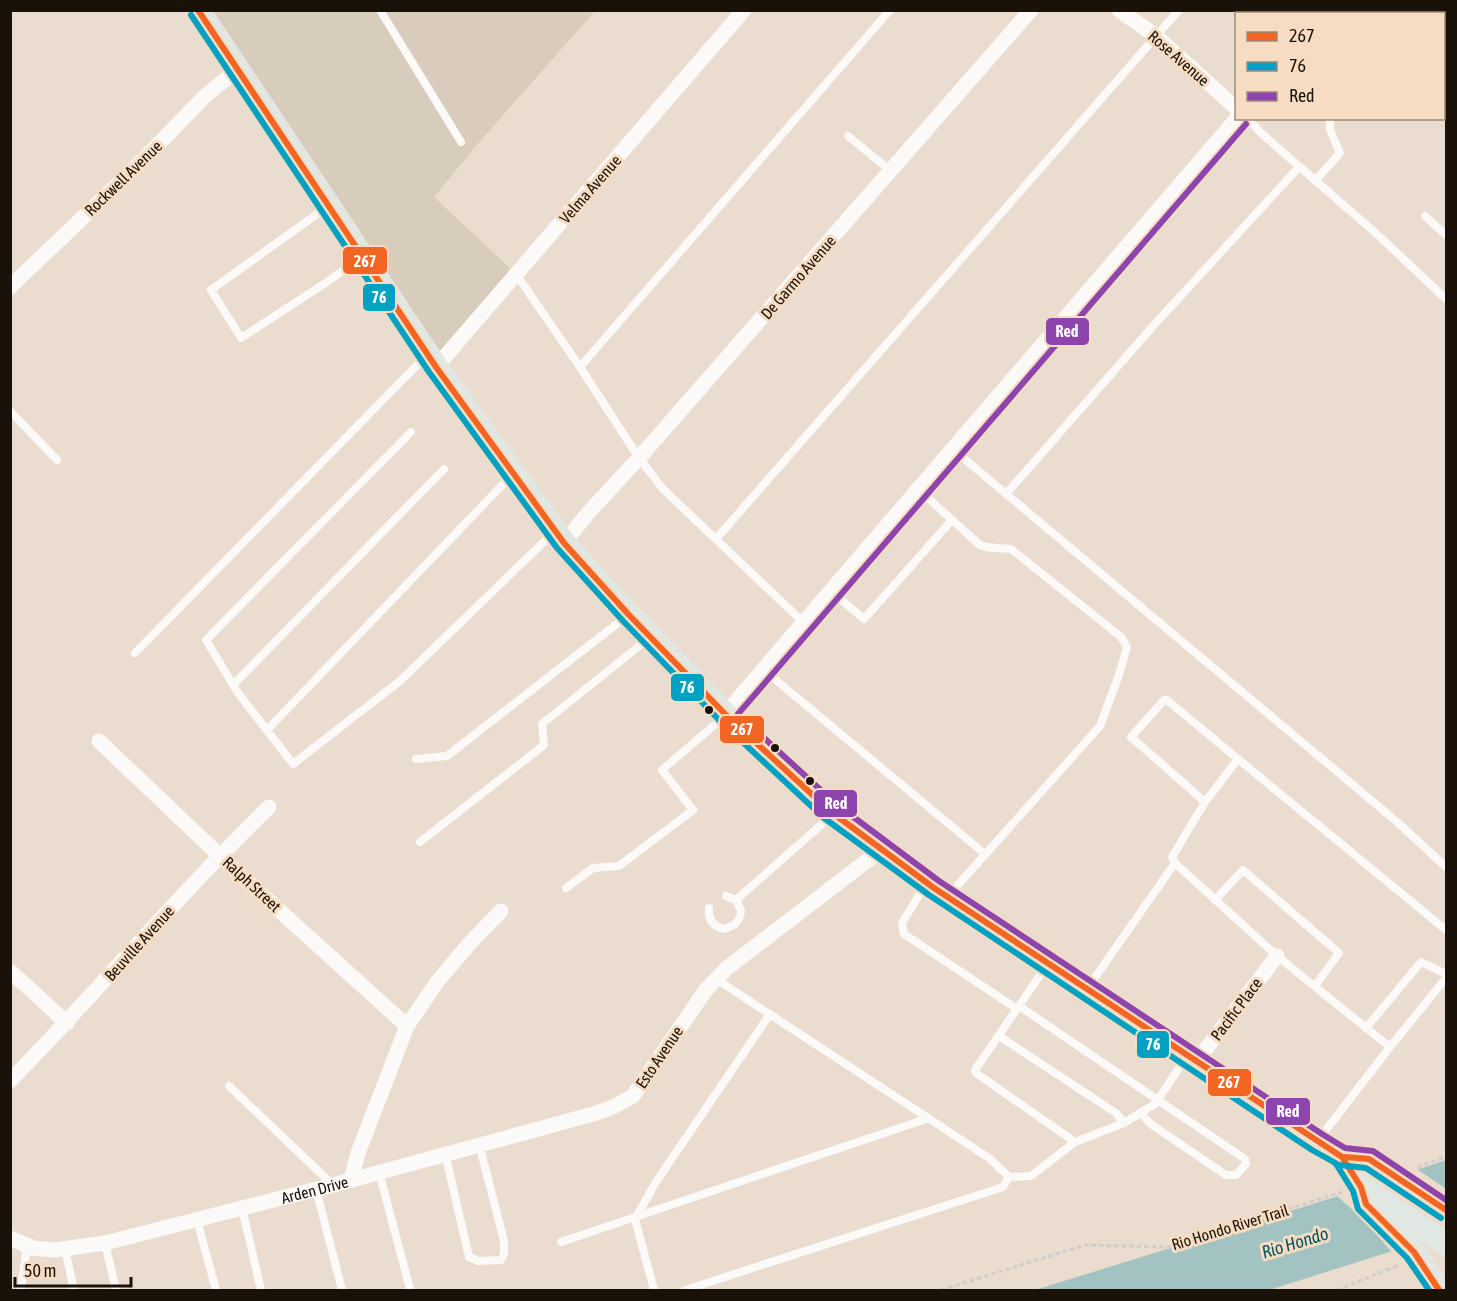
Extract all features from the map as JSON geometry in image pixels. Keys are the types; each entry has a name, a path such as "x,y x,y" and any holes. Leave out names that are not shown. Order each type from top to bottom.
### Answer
{"main road":[{"path":"198,10 432,361 560,537 628,615 726,715 834,814 947,897 1317,1142 1342,1157 1369,1159 1446,1210"},
{"path":"1342,1157 1353,1189 1365,1204 1414,1252 1438,1290"},
{"path":"1353,1189 1446,1244"}],"street":[{"name":"Velma Avenue","path":"432,361 516,274 744,10"},
{"name":"De Garmo Avenue","path":"560,537 588,513 639,458 1031,10"},
{"name":"Rose Avenue","path":"1119,10 1156,36 1235,107"},
{"name":"Rockwell Avenue","path":"10,287 140,163 205,96 237,70"},
{"path":"726,715 1237,120"},
{"name":"Ralph Street","path":"99,741 239,874 408,1026"},
{"name":"Beuville Avenue","path":"10,1081 67,1023 220,854 269,807"},
{"name":"Esto Avenue","path":"351,1180 597,1113 633,1096 686,1017 716,979 752,947 882,850"},
{"name":"Arden Drive","path":"10,1238 27,1246 55,1250 105,1243 351,1180 358,1153 408,1026 437,982 501,911"},
{"name":"Pacific Place","path":"1191,1059 1277,956"},
{"path":"10,971 67,1023"}],"lane":[{"path":"380,10 461,142"},
{"path":"580,367 890,10"},
{"path":"716,539 1179,10"},
{"path":"1249,120 1446,299"},
{"path":"1315,181 1340,153 1330,130 1330,120"},
{"path":"848,136 891,171"},
{"path":"1006,494 1155,325 1299,167"},
{"path":"328,206 211,290 241,338 362,257"},
{"path":"1425,216 1446,235"},
{"path":"516,274 639,458 663,489 805,624"},
{"path":"135,653 432,361"},
{"path":"10,411 57,460"},
{"path":"411,432 206,640 233,685 293,764 400,681 560,537"},
{"path":"955,451 1396,821 1446,867"},
{"path":"233,685 444,470"},
{"path":"267,730 513,473"},
{"path":"920,491 980,545 988,549 1003,547 1011,549 1121,637 1127,647 1100,726 947,897"},
{"path":"832,592 864,619 952,520"},
{"path":"416,759 447,756 628,615"},
{"path":"420,842 544,745 542,724 650,637"},
{"path":"765,671 985,854"},
{"path":"1205,802 1131,737 1164,700 1167,700 1446,930"},
{"path":"566,888 593,868 619,866 693,810 662,770 726,715"},
{"path":"1238,759 1205,802 1172,857 1175,863 1277,956 1390,1047"},
{"path":"736,900 834,814"},
{"path":"1087,990 1175,863"},
{"path":"1215,900 1243,870 1339,953 1315,986"},
{"path":"927,883 902,923 904,934 1158,1099 1245,1159 1246,1164 1236,1175 1226,1175 1152,1125 1140,1113"},
{"path":"709,908 708,914 713,924 723,929 734,926 741,916 740,905 736,900 726,896"},
{"path":"1317,1142 1446,976 1421,962 1366,1028"},
{"path":"1048,964 977,1067 976,1073 1076,1142"},
{"path":"716,979 989,1158 1009,1177 1031,1176 1076,1142 1124,1123 1155,1104 1191,1059"},
{"path":"654,1290 635,1219 656,1182 770,1014"},
{"path":"999,1036 1116,1113 1124,1123"},
{"path":"229,1086 333,1185"},
{"path":"561,1242 635,1219 929,1118"},
{"path":"446,1154 469,1257 478,1261 501,1260 504,1254 504,1241 479,1144"},
{"path":"380,1172 410,1289"},
{"path":"685,1290 1003,1187 1009,1177"},
{"path":"316,1189 342,1290"},
{"path":"242,1208 261,1290"},
{"path":"197,1220 216,1290"},
{"path":"105,1243 116,1290"},
{"path":"21,1290 27,1246"},
{"path":"65,1249 74,1290"}],"path":[{"path":"1410,1169 1446,1157"},
{"name":"Rio Hondo River Trail","path":"941,1290 1085,1245 1168,1247 1353,1189"},
{"path":"1337,1290 1400,1265"}],"shaded area":[{"path":"198,11 384,11 475,147 434,197 516,274 436,367"},
{"path":"384,11 595,11 475,147"}],"water":[{"name":"Rio Hondo","path":"1446,1160 1446,1234 1269,1290 1035,1290 1335,1197"}],"pier":[{"path":"1414,1167 1446,1189 1446,1237 1394,1255 1370,1226 1335,1194"}],"transit line":[{"name":"267","path":"198,10 436,367 564,543 629,615 726,715 830,811 934,888 1342,1157 1361,1187 1366,1204 1414,1252 1439,1290"},
{"name":"76","path":"191,15 429,372 557,548 623,621 720,721 824,818 929,895 1312,1150 1339,1165 1366,1168 1441,1218"},
{"name":"Red","path":"1246,124 738,714 836,804 939,881 1322,1134 1345,1148 1373,1151 1446,1200"},
{"name":"267","path":"1345,1157 1369,1159 1446,1210"},
{"name":"76","path":"1336,1164 1353,1191 1358,1209 1407,1258 1429,1290"}]}
